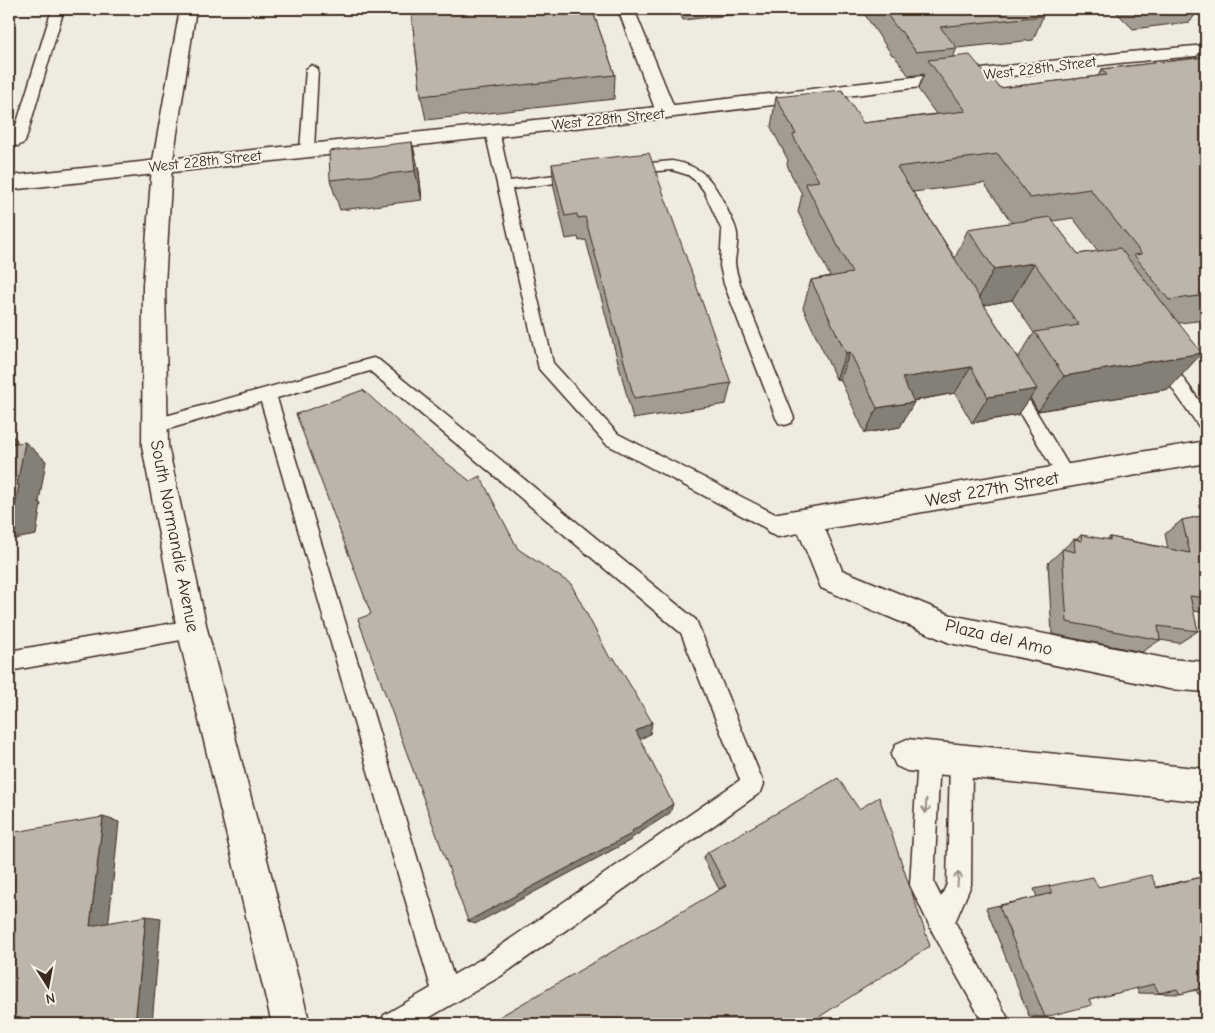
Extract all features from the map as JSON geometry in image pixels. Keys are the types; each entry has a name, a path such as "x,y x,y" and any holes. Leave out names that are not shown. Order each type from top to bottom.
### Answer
{"street":[{"name":"South Normandie Avenue","path":"188,9 162,166 154,285 155,446 192,629 291,1024"},
{"path":"626,9 666,112"},
{"name":"West 228th Street","path":"9,183 666,112 1109,59 1206,50"},
{"name":"West 227th Street","path":"778,525 1206,452"},
{"name":"Plaza del Amo","path":"808,520 831,579 950,629 1169,674 1206,677"},
{"path":"918,756 1206,786"}],"lane":[{"path":"18,142 58,9"},
{"path":"307,150 312,69"},
{"path":"492,131 545,365 612,439 778,525"},
{"path":"612,171 661,164 684,166 699,175 710,188 729,231 728,266 732,284 785,418"},
{"path":"504,186 592,174"},
{"path":"1149,344 1206,422"},
{"path":"155,426 373,364 689,627 753,784 492,967 393,1024"},
{"path":"1001,368 1066,476"},
{"path":"267,394 446,994"},
{"path":"9,661 192,629"},
{"path":"918,756 922,885 998,1024"},
{"path":"942,924 959,885 961,761"}],"building":[{"path":"411,9 592,9 615,75 421,96"},
{"path":"883,9 1037,9 1043,16 940,27 957,48 916,52"},
{"path":"970,55 1000,88 1107,75 1102,69 1206,57 1206,295 1169,300 1134,255 1142,254 1090,189 1030,198 998,154 897,167 1037,389 988,397 971,367 902,378 914,402 877,408 850,352 846,353 811,280 852,273 805,183 819,181 796,142 793,135 796,134 776,97 842,90 863,123 966,111 928,60"},
{"path":"412,142 415,171 330,180 329,151"},
{"path":"649,153 731,383 634,398 585,217 578,218 577,214 565,216 552,164"},
{"path":"1050,217 1078,254 1120,248 1202,353 1064,376 1035,332 1079,325 1034,263 994,269 968,229"},
{"path":"363,390 425,446 470,481 480,476 518,549 571,584 611,660 614,658 652,722 636,731 673,804 632,831 633,833 468,921 358,619 371,614 296,414"},
{"path":"25,442 13,517 9,517 9,444"},
{"path":"1206,515 1206,598 1190,596 1198,631 1158,626 1160,640 1067,622 1062,549 1075,552 1074,539 1082,541 1081,535 1110,540 1110,537 1190,553 1182,520"},
{"path":"838,778 859,809 879,797 930,946 808,1024 501,1024 499,1017 726,886 708,852"},
{"path":"103,817 90,926 146,916 135,1024 9,1024 9,866 15,832"},
{"path":"1151,875 1157,888 1206,876 1206,987 1180,994 1177,989 1159,993 1154,984 1089,1000 1092,1005 1045,1017 999,906 1052,893 1049,886 1093,877 1098,887"}]}
